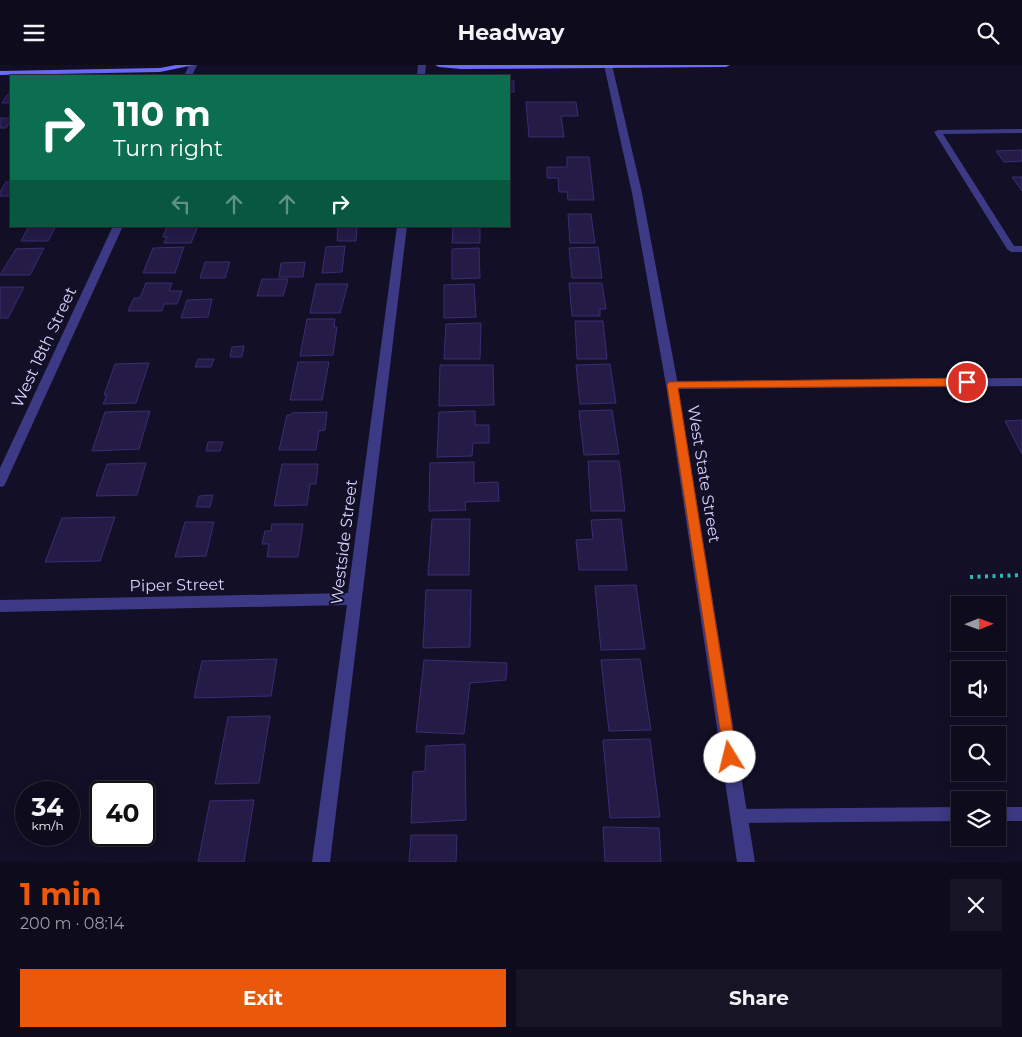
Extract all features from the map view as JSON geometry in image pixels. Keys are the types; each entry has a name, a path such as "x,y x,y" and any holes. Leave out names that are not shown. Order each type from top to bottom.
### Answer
{"main road":[{"path":"0,73 160,70 191,65"},
{"path":"439,65 461,67 726,65"}],"street":[{"name":"West State Street","path":"608,66 637,193 672,385 746,862"},
{"name":"West 18th Street","path":"0,482 118,227"},
{"name":"Westside Street","path":"321,862 402,227"},
{"name":"Piper Street","path":"0,606 354,599"}],"lane":[{"path":"1022,131 938,133 1011,249 1022,249"},
{"path":"672,385 1022,382"},
{"path":"739,815 951,814"},
{"path":"1006,814 1022,814"}],"path":[{"path":"970,577 1022,575"}],"building":[{"path":"510,81 514,81 514,92 510,92"},
{"path":"8,94 10,94 10,103 2,103"},
{"path":"526,102 576,102 578,116 561,116 564,137 529,137"},
{"path":"0,118 10,118 6,128 0,128"},
{"path":"1022,150 1022,161 1004,162 996,151"},
{"path":"567,157 589,157 594,200 568,200 567,192 559,192 558,178 547,178 547,167 567,167"},
{"path":"1012,177 1022,177 1022,191"},
{"path":"6,182 10,182 10,196 0,196 0,192"},
{"path":"568,214 591,214 595,243 570,243"},
{"path":"28,227 55,227 48,241 21,241"},
{"path":"167,227 198,227 191,243 164,243 167,237 163,237"},
{"path":"338,227 357,227 356,241 337,241"},
{"path":"453,227 480,227 480,243 452,243"},
{"path":"345,246 342,272 322,273 326,247"},
{"path":"184,247 175,273 143,273 153,248"},
{"path":"598,247 602,278 572,278 569,248"},
{"path":"44,248 30,275 0,275 16,249"},
{"path":"479,248 480,278 452,279 452,249"},
{"path":"205,262 230,262 225,278 200,278"},
{"path":"305,262 303,277 279,277 281,263"},
{"path":"262,279 288,279 283,296 257,296"},
{"path":"146,283 172,283 169,291 182,291 177,304 164,304 162,311 128,311 134,298 140,298"},
{"path":"569,283 602,283 606,309 600,309 600,316 572,316"},
{"path":"316,284 348,284 340,313 310,313"},
{"path":"474,284 476,317 444,318 444,285"},
{"path":"0,287 24,287 8,318 0,318"},
{"path":"212,299 208,317 181,318 187,300"},
{"path":"307,319 335,319 334,327 337,327 333,355 300,356"},
{"path":"575,321 603,321 607,359 577,359"},
{"path":"481,323 480,359 444,359 446,324"},
{"path":"244,346 242,357 230,357 232,347"},
{"path":"198,359 214,359 211,367 195,367"},
{"path":"298,362 329,362 322,400 290,400"},
{"path":"149,363 136,403 103,404 107,395 104,395 115,364"},
{"path":"610,364 616,403 580,404 576,365"},
{"path":"440,365 493,365 494,405 439,406"},
{"path":"612,410 619,454 584,455 579,411"},
{"path":"150,411 139,449 92,451 105,412"},
{"path":"475,411 475,425 489,425 489,443 473,443 472,456 437,457 439,412"},
{"path":"327,412 325,430 319,431 316,450 279,450 287,415 292,413"},
{"path":"1022,420 1022,454 1005,421"},
{"path":"208,442 223,442 220,451 206,451"},
{"path":"588,461 619,461 625,511 591,511"},
{"path":"474,462 474,483 498,482 499,501 465,502 466,510 429,511 430,463"},
{"path":"146,463 137,495 96,496 107,464"},
{"path":"282,464 318,464 316,484 310,484 307,505 274,506"},
{"path":"213,495 210,507 196,507 199,496"},
{"path":"115,517 100,561 45,562 62,518"},
{"path":"432,519 470,519 469,575 428,575"},
{"path":"621,519 627,570 579,570 576,540 593,539 591,520"},
{"path":"185,522 214,522 206,556 175,557"},
{"path":"272,524 303,524 298,557 267,557 269,544 262,544 265,531 271,531"},
{"path":"636,585 645,649 601,650 595,586"},
{"path":"426,590 471,590 470,647 423,648"},
{"path":"277,659 271,696 194,698 202,661"},
{"path":"640,659 651,730 609,731 601,660"},
{"path":"424,660 507,663 506,680 470,683 464,734 416,732"},
{"path":"270,716 259,783 215,784 228,717"},
{"path":"650,739 660,817 610,818 603,740"},
{"path":"465,744 466,820 411,823 413,772 425,771 426,746"},
{"path":"254,800 244,862 198,862 210,801"},
{"path":"603,827 659,828 661,862 605,862"},
{"path":"411,835 457,835 456,862 409,862"}],"route":[{"path":"730,757 672,385 967,382"}]}
